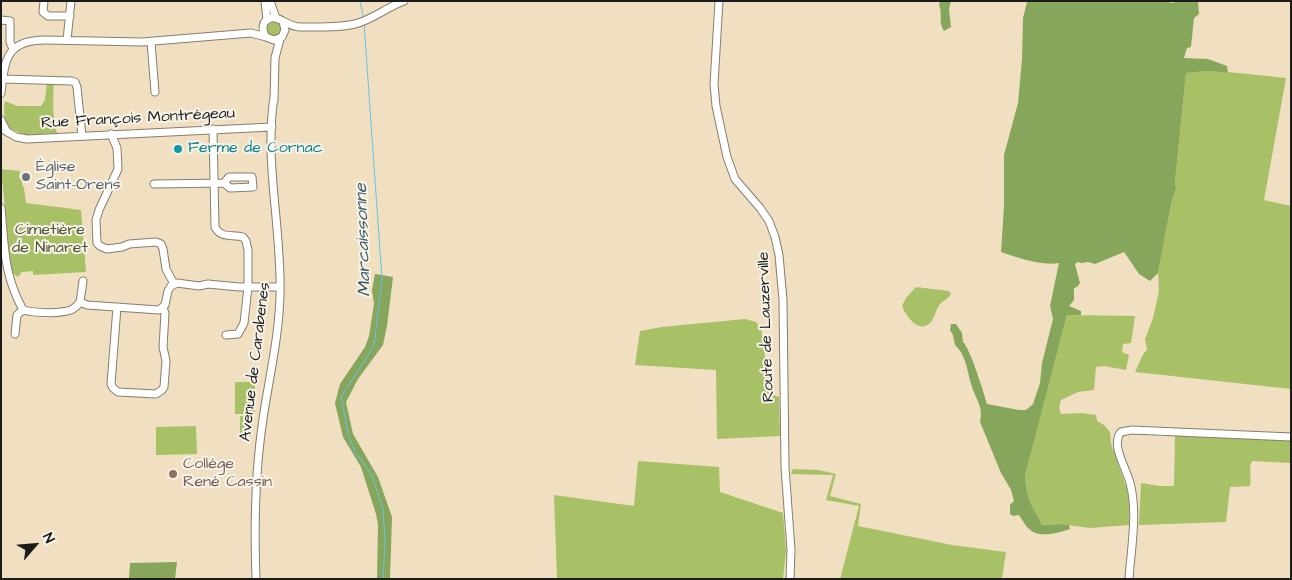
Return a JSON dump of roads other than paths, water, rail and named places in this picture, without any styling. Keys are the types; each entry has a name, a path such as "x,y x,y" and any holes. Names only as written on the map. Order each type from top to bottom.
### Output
{"street":[{"path":"44,1 43,12 48,16 70,16"},
{"path":"67,40 71,1"},
{"path":"265,1 265,22 262,29 267,38"},
{"path":"270,1 279,20 285,26 282,36"},
{"path":"251,33 265,22 279,20 296,27 358,23 404,1"},
{"name":"Route de Lauzerville","path":"719,1 714,84 727,157 732,173 740,186 765,215 775,237 779,255 782,280 785,467 791,550 790,579"},
{"path":"1,20 10,21 10,42 13,49"},
{"path":"1,93 6,63 13,49 29,41 151,42 251,33 274,40 296,27"},
{"name":"Avenue de Carabenes","path":"275,58 282,36"},
{"name":"Avenue de Carabenes","path":"267,38 273,47 275,58 274,160 272,178"},
{"path":"151,42 155,92"},
{"path":"3,79 75,82 82,136"},
{"name":"Avenue de Carabenes","path":"256,579 258,462 277,330 280,287 272,178 274,97"},
{"path":"1,120 4,130"},
{"name":"Rue François Montrégeau","path":"4,130 16,137 27,139 272,126"},
{"path":"213,129 216,230 224,236 240,236 246,241 248,250 248,287 243,328 238,334 226,336"},
{"path":"111,134 117,148 118,169 96,220 98,243 107,249 129,244 156,242 161,244 164,249 166,269 174,284"},
{"path":"154,184 224,183"},
{"path":"1,208 6,268 23,310"},
{"path":"23,310 35,312 70,310 80,302 83,281"},
{"path":"80,302 87,305 156,310 162,308 166,302 168,291 174,284 280,287"},
{"path":"117,307 112,388 118,392 156,394 164,386 166,361 164,347 165,313 162,308"},
{"path":"15,334 18,315 23,310"},
{"path":"1129,579 1133,501 1130,481 1118,448 1118,438 1121,432 1132,430 1291,437"}],"waterway":[{"name":"Marcaissonne","path":"360,1 364,19"},
{"name":"Marcaissonne","path":"364,23 382,279 374,346 341,397 349,437 356,454 371,473 383,509 385,543 383,579"}],"place":[{"name":"Ferme de Cornac","path":"178,149"},
{"name":"Église Saint-Orens","path":"26,177"},
{"name":"Collège René Cassin","path":"173,474"}],"park label":[{"name":"Cimetière de Ninaret","path":"50,240"}]}
